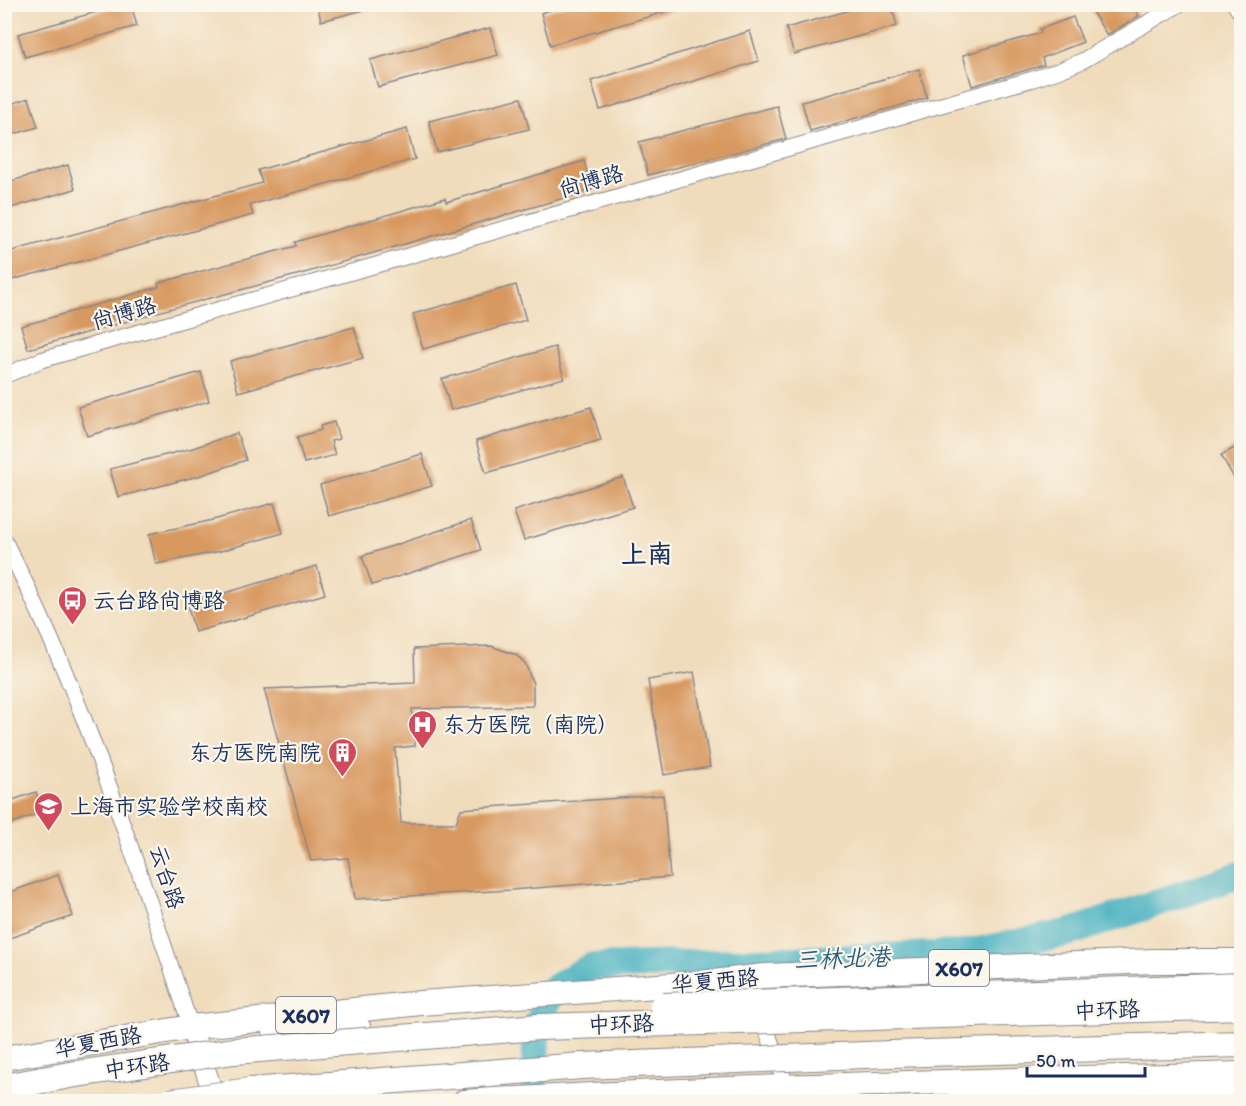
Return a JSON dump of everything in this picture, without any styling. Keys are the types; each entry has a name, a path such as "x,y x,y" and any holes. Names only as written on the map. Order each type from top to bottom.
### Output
{"highway":[{"path":"234,1051 396,1026 555,1011 772,1001 1242,986"},
{"name":"中环路","path":"4,1087 234,1051 539,1027 1242,1006"},
{"name":"中环路","path":"170,1101 250,1091 582,1066 1242,1044"},
{"path":"959,1101 1242,1094"}],"main road":[{"name":"华夏西路","path":"4,1058 191,1027 421,1003 713,982 764,976 1155,961 1242,961"},
{"name":"华夏西路","path":"191,1027 311,1032 561,1017 1242,999"},
{"path":"464,1101 601,1094 789,1094 1242,1074"}],"street":[{"name":"尚博路","path":"4,376 41,360 1042,77 1082,61 1180,4"},
{"name":"云台路","path":"4,540 50,634 87,726 125,828 216,1101"},
{"path":"761,1013 789,1094"}],"building":[{"path":"131,4 137,26 25,57 18,34"},
{"path":"317,4 367,4 368,9 321,21"},
{"path":"570,4 679,4 679,8 550,45 541,13"},
{"path":"872,4 891,4 897,26 794,54 786,28"},
{"path":"1101,4 1132,4 1139,16 1107,35 1091,10"},
{"path":"1073,17 1083,42 1042,58 1044,65 972,86 963,55 1041,33 1040,29"},
{"path":"490,28 498,55 378,87 370,60"},
{"path":"750,31 759,61 600,110 591,81"},
{"path":"919,69 927,98 810,131 802,102"},
{"path":"29,98 38,127 4,137 4,106"},
{"path":"521,98 529,129 437,152 429,121"},
{"path":"777,106 786,139 648,175 639,142"},
{"path":"407,129 415,159 250,205 253,215 4,282 4,253 262,183 258,170"},
{"path":"584,161 592,190 28,349 21,326 159,287 158,283 296,246 295,242 445,198 446,202"},
{"path":"68,165 75,189 4,210 4,183"},
{"path":"516,285 526,320 423,349 413,314"},
{"path":"354,327 363,358 238,392 230,361"},
{"path":"555,347 564,378 451,410 442,379"},
{"path":"201,372 209,401 87,436 78,407"},
{"path":"591,407 601,440 486,473 476,441"},
{"path":"334,422 339,439 331,441 335,455 304,463 297,437 321,430 320,426"},
{"path":"237,433 246,460 202,475 118,497 110,469 193,448"},
{"path":"1242,444 1242,492 1221,455"},
{"path":"422,454 432,486 329,516 320,485"},
{"path":"623,477 633,507 524,540 514,511"},
{"path":"274,503 283,533 221,551 156,564 149,534 213,520"},
{"path":"471,520 481,550 372,585 362,556"},
{"path":"317,566 325,594 195,632 187,604"},
{"name":"东方医院南院","path":"491,646 516,655 525,663 533,684 533,706 412,709 415,746 395,748 401,823 456,823 461,809 663,795 670,877 511,890 355,899 348,858 311,861 264,689 415,683 414,649"},
{"path":"694,672 710,767 664,775 648,680"},
{"path":"36,792 43,812 4,826 4,803"},
{"path":"58,875 73,916 4,940 4,894"}],"waterway":[{"name":"三林北港","path":"533,1102 537,1025 554,988 590,967 962,954 1071,932 1242,874"}],"place":[{"name":"云台路尚博路","path":"72,626"},
{"name":"东方医院（南院）","path":"422,750"},
{"name":"东方医院南院","path":"342,778"},
{"name":"上海市实验学校南校","path":"49,832"}],"district":[{"name":"上南","path":"647,554"}]}
